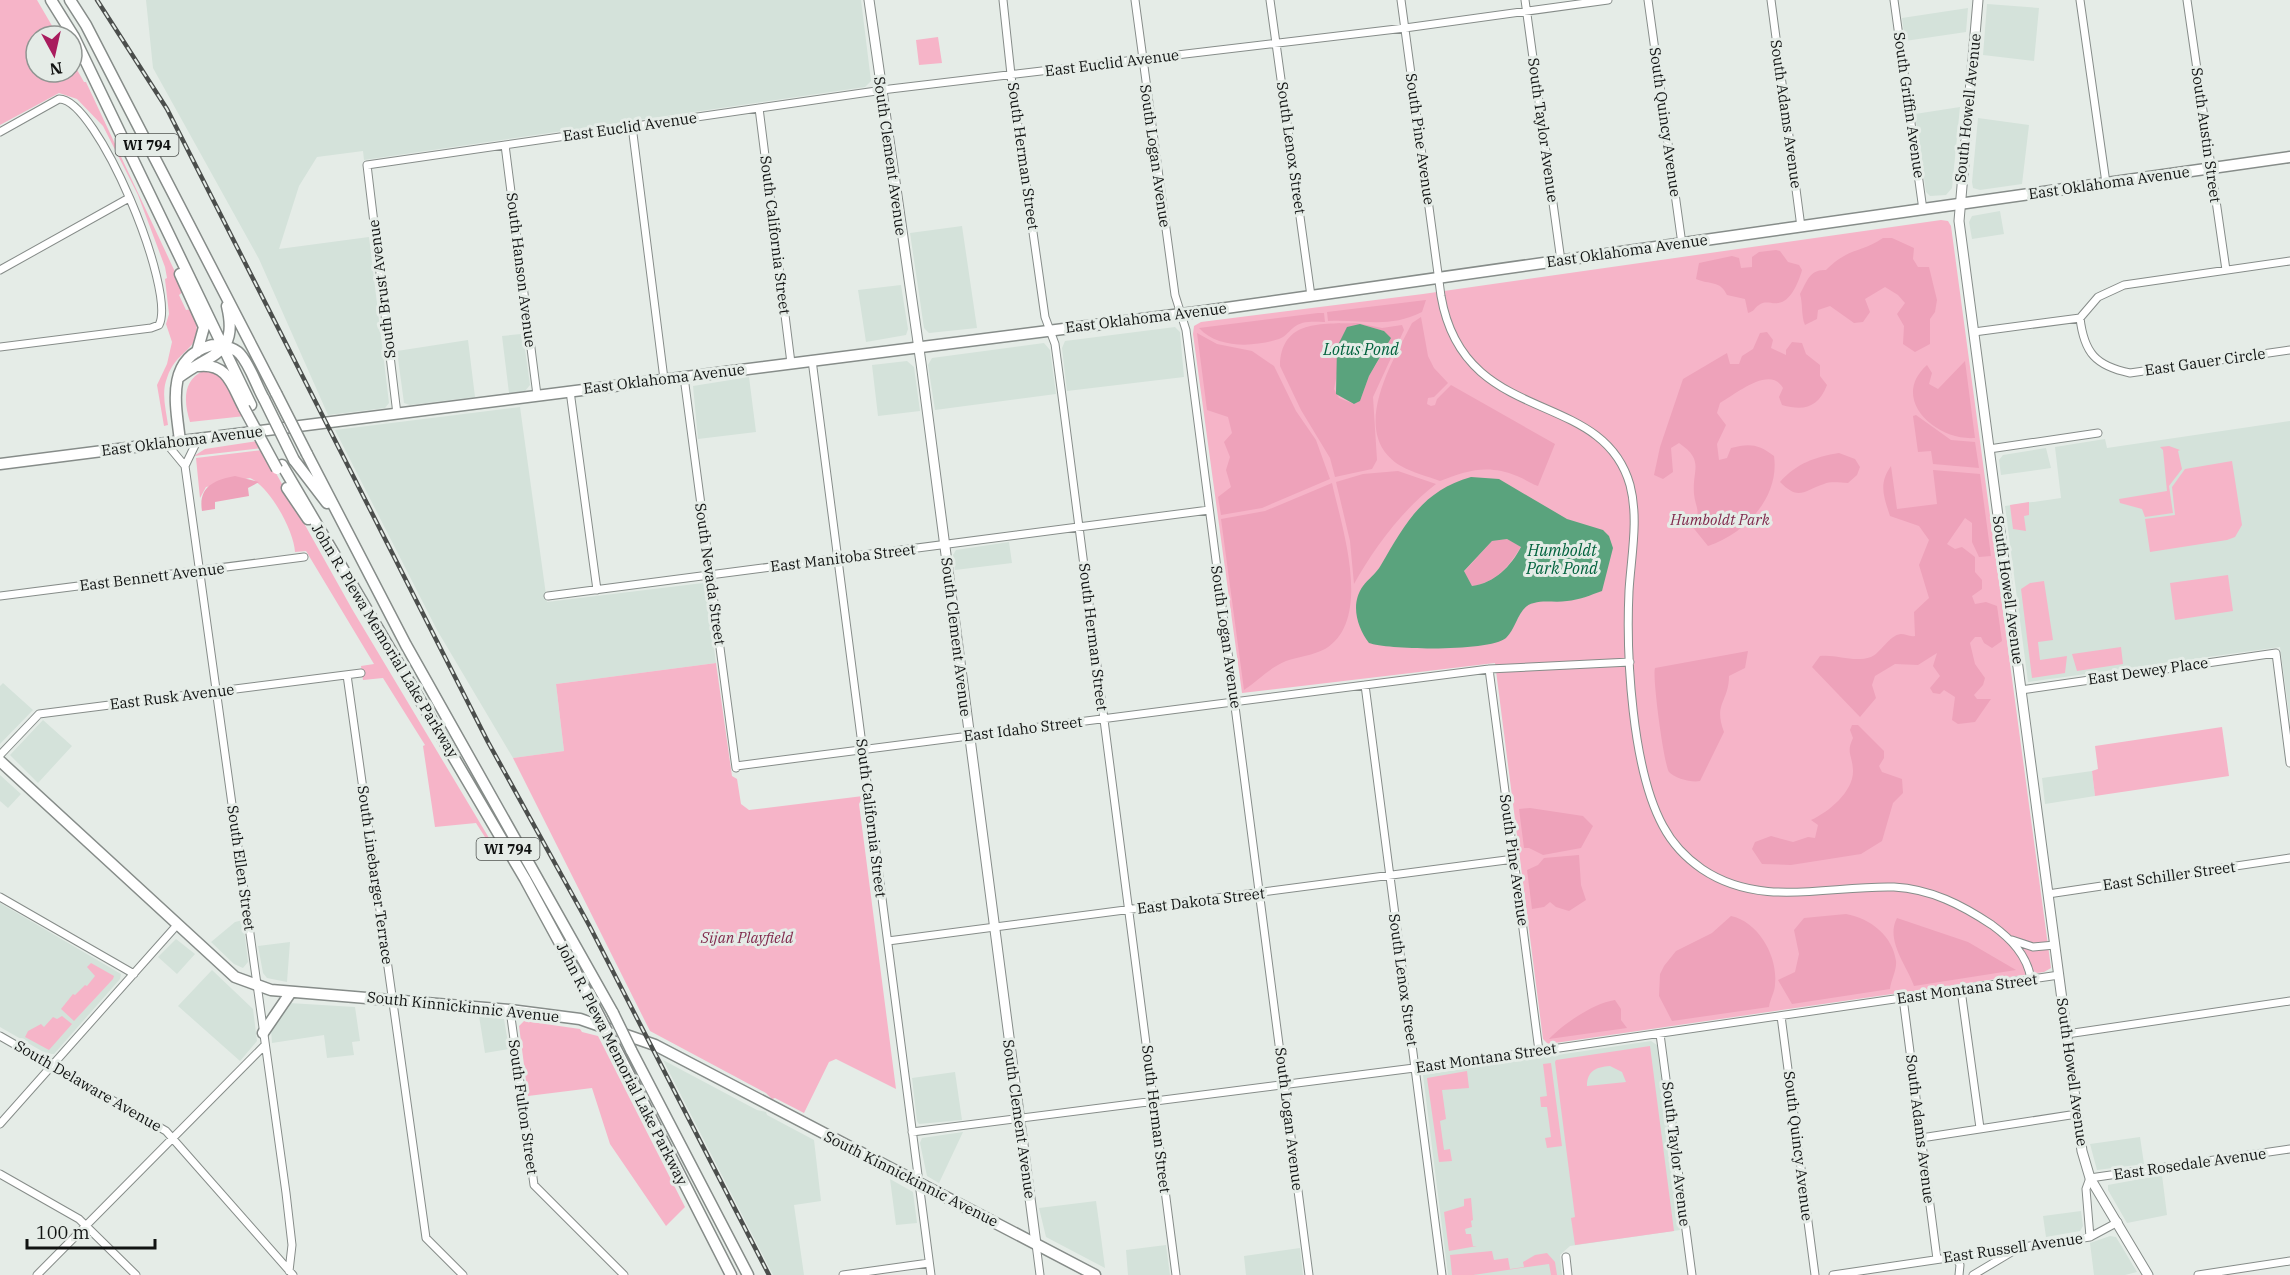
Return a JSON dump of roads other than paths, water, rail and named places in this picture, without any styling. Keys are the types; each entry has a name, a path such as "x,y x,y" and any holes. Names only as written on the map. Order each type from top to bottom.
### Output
{"main road":[{"name":"John R. Plewa Memorial Lake Parkway","path":"51,0 74,37 223,347 248,407 279,467 324,538 525,879 594,1006 731,1275"},
{"name":"John R. Plewa Memorial Lake Parkway","path":"70,0 86,25 405,645 613,1013 747,1275"},
{"name":"East Oklahoma Avenue","path":"0,464 1181,314 2290,157"},
{"path":"153,201 158,223 204,327 198,352"},
{"path":"178,378 192,367 216,354 229,340 232,326 223,292"},
{"path":"180,441 174,396 182,364 210,345 223,347 240,354 294,460 313,488 337,515"},
{"path":"192,367 212,365 221,369 248,407"},
{"name":"South Kinnickinnic Avenue","path":"0,761 235,977 258,987 291,992 393,999 580,1019 656,1045 1095,1275"},
{"path":"263,1033 291,992"}],"street":[{"name":"South Clement Avenue","path":"869,0 918,347 1040,1275"},
{"name":"South Herman Street","path":"1003,0 1011,75 1045,317 1055,347 1176,1275"},
{"name":"South Logan Avenue","path":"1135,0 1141,59 1175,295 1186,330 1310,1275"},
{"name":"South Lenox Street","path":"1270,0 1311,296"},
{"name":"South Pine Avenue","path":"1401,0 1438,278 1444,315 1452,337 1467,359 1484,377 1515,396 1590,430 1615,455 1626,474 1634,520 1629,594 1630,662 1643,764 1653,802 1670,838 1700,868 1736,887 1782,894 1866,887 1896,887 1924,892 1966,908 2010,939"},
{"name":"South Taylor Avenue","path":"1525,0 1561,261"},
{"name":"East Euclid Avenue","path":"367,165 880,90 1405,28 1608,0"},
{"name":"South Quincy Avenue","path":"1648,0 1682,244"},
{"name":"South Adams Avenue","path":"1771,0 1802,227"},
{"name":"South Griffin Avenue","path":"1894,0 1923,210"},
{"name":"South Howell Avenue","path":"1978,0 1959,205 2077,1114 2082,1151 2090,1178 2148,1275"},
{"path":"2080,0 2106,183"},
{"name":"South Austin Street","path":"2187,0 2226,270"},
{"path":"0,132 59,99 70,101 95,131 129,198 157,274 162,313 159,325 0,346"},
{"name":"South California Street","path":"759,108 791,363"},
{"path":"632,126 664,379"},
{"name":"South Hanson Avenue","path":"505,145 537,396"},
{"name":"South Brust Avenue","path":"367,165 398,414"},
{"path":"0,270 129,198"},
{"path":"1974,332 2080,318 2098,297 2124,285 2290,261"},
{"name":"East Gauer Circle","path":"2080,318 2082,334 2089,350 2099,362 2111,369 2130,373 2290,350"},
{"name":"South California Street","path":"812,360 931,1275"},
{"name":"South Nevada Street","path":"684,377 736,769"},
{"path":"570,391 597,590"},
{"path":"1989,449 2097,434"},
{"path":"166,443 185,466 198,439"},
{"name":"South Ellen Street","path":"185,466 292,1245 291,1273"},
{"name":"East Manitoba Street","path":"549,596 1209,510"},
{"name":"East Bennett Avenue","path":"0,596 304,557"},
{"name":"East Dewey Place","path":"2021,690 2276,653 2290,763"},
{"name":"East Idaho Street","path":"736,769 863,750 1489,669 1630,662"},
{"name":"South Pine Avenue","path":"1489,669 1539,1051"},
{"name":"East Rusk Avenue","path":"0,755 39,714 361,673"},
{"name":"South Linebarger Terrace","path":"347,675 426,1238 462,1275"},
{"name":"South Lenox Street","path":"1365,685 1442,1275"},
{"name":"East Schiller Street","path":"2048,894 2290,858"},
{"name":"East Dakota Street","path":"888,941 1514,859"},
{"path":"0,897 134,974"},
{"path":"0,1124 177,925"},
{"path":"2010,939 2033,947 2055,945"},
{"path":"2010,939 2025,958 2031,979"},
{"name":"East Montana Street","path":"912,1132 1539,1051 2059,975"},
{"path":"1961,990 1980,1128"},
{"name":"South Adams Avenue","path":"1903,998 1937,1259"},
{"path":"2067,1034 2290,1001"},
{"name":"South Fulton Street","path":"510,1010 534,1185 620,1274"},
{"name":"South Quincy Avenue","path":"1781,1016 1815,1275"},
{"name":"South Taylor Avenue","path":"1660,1034 1692,1275"},
{"name":"South Delaware Avenue","path":"0,1036 166,1131 291,1273"},
{"path":"37,1275 265,1045"},
{"path":"1921,1138 2077,1114"},
{"name":"East Rosedale Avenue","path":"2090,1178 2290,1149"},
{"path":"0,1174 86,1226 136,1275"},
{"name":"South Howell Avenue","path":"2090,1178 2086,1189 2090,1237"},
{"name":"East Russell Avenue","path":"1833,1275 2090,1237 2118,1222"},
{"path":"1973,1275 2017,1248"},
{"path":"1566,1257 1568,1275"},
{"path":"1956,1257 1960,1264 1959,1275"},
{"path":"2198,1275 2290,1261"},
{"path":"843,1275 929,1263"}],"water":[{"name":"Lotus Pond","path":"1360,324 1384,331 1391,338 1369,376 1360,401 1354,404 1336,394 1337,347 1347,327"},
{"name":"Humboldt Park Pond","path":"1471,477 1499,479 1567,519 1603,530 1609,536 1613,548 1602,591 1571,600 1529,605 1524,608 1510,634 1496,643 1461,648 1417,648 1369,643 1358,623 1356,608 1359,593 1379,568 1398,536 1417,511 1427,500 1454,483","holes":["1507,539 1521,547 1512,561 1495,577 1472,586 1464,571 1492,541"]}],"railway":[{"path":"97,0 167,109 488,742 589,925 769,1275"}],"park label":[{"name":"Humboldt Park","path":"1720,520"},
{"name":"Sijan Playfield","path":"747,938"}]}
